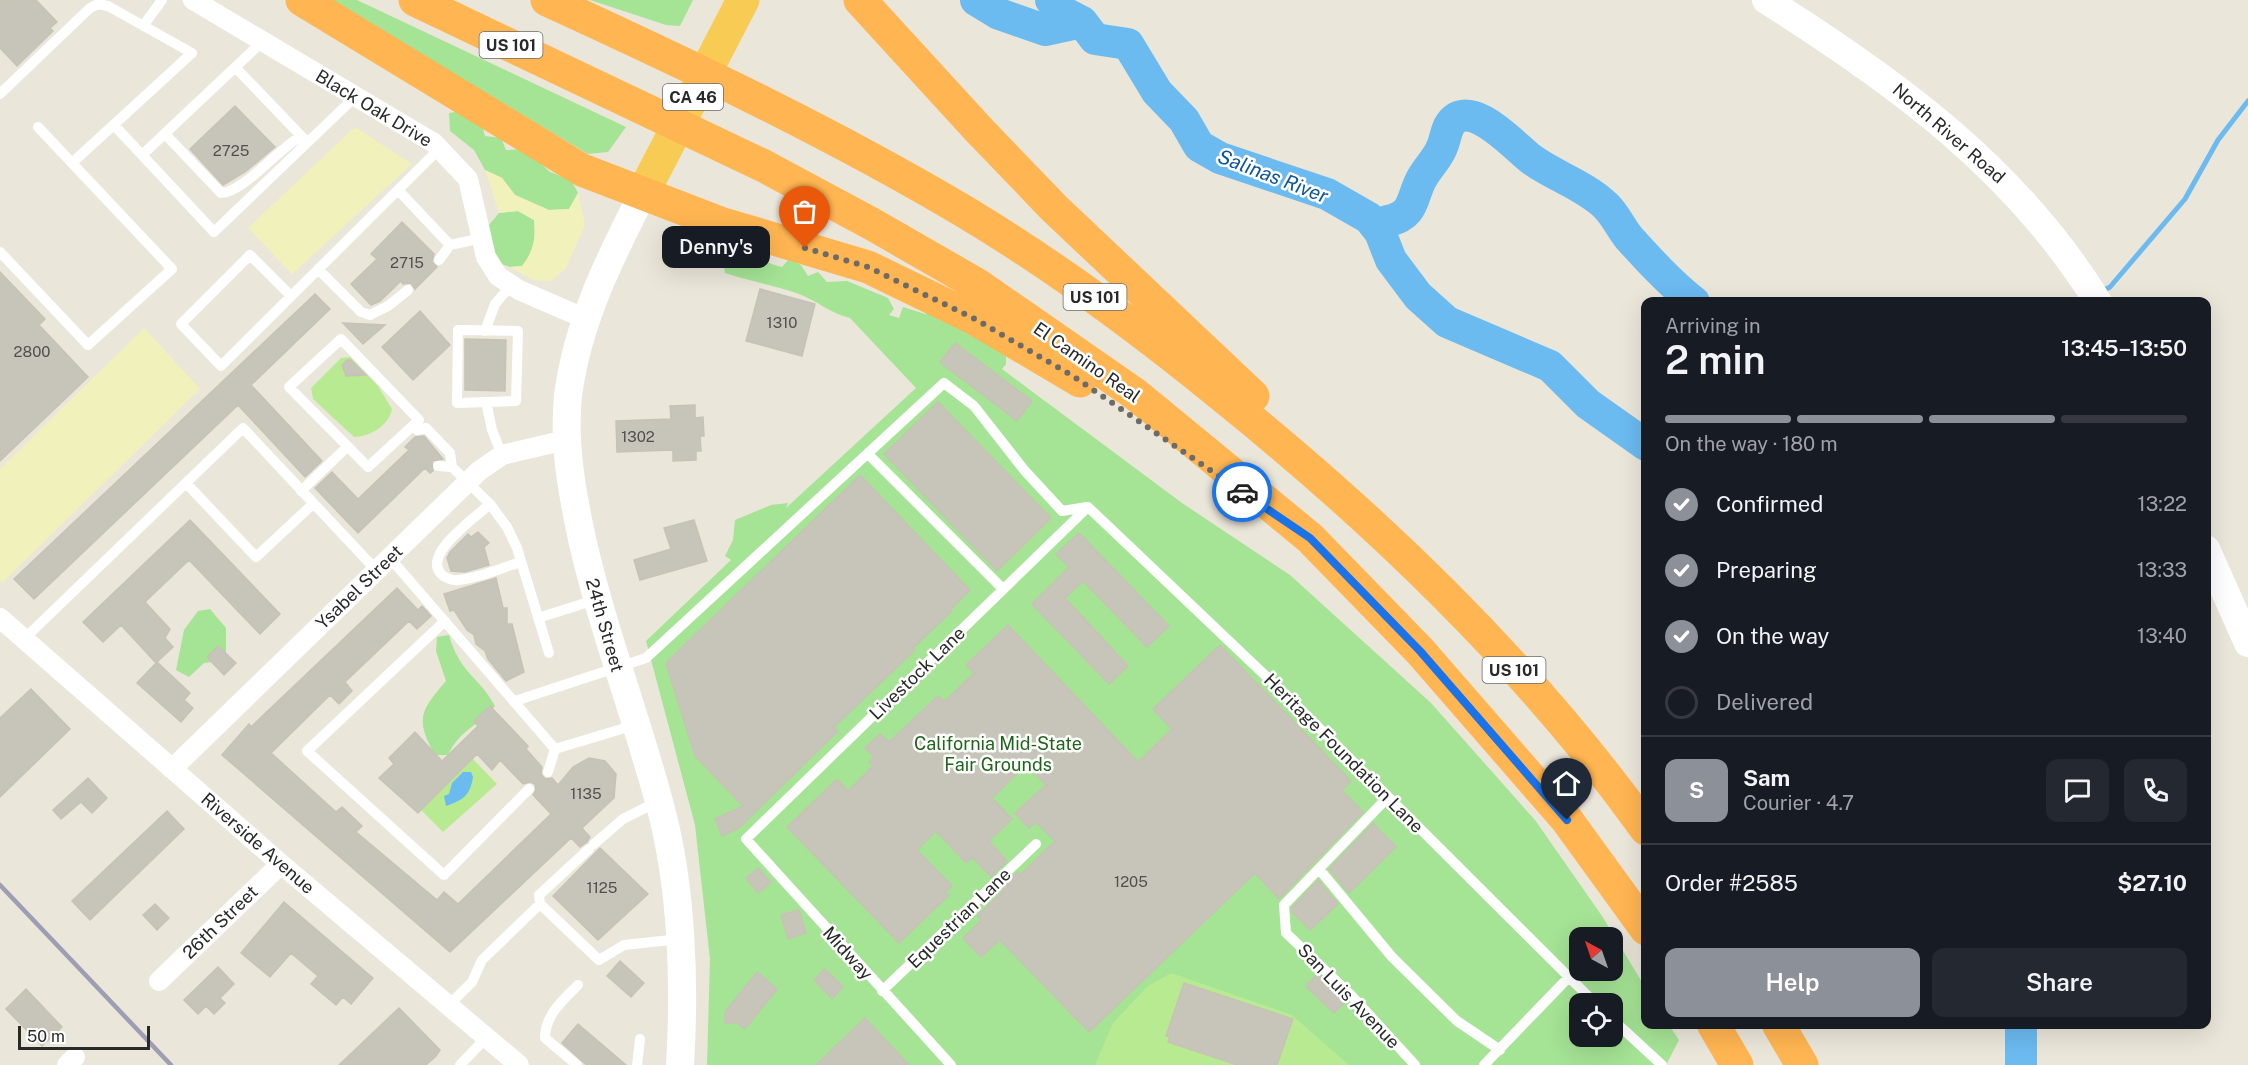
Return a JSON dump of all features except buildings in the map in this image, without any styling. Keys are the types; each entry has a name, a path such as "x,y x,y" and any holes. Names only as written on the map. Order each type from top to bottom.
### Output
{"highway":[{"path":"302,0 582,170 720,223 868,267 975,319 1073,376 1310,538"},
{"name":"El Camino Real","path":"415,0 764,166 872,224 978,285 1135,394 1310,538 1420,651 1567,820 1641,922"},
{"name":"US 101","path":"547,0 789,114 966,212 1070,279 1169,352 1305,462 1371,522 1478,630 1548,707 1641,824"},
{"name":"CA 46","path":"643,193 743,0"},
{"path":"860,0 1054,208 1138,285 1277,419 1371,522"},
{"path":"1716,1029 1737,1065"},
{"path":"1781,1029 1802,1065"}],"main road":[{"name":"North River Road","path":"1766,0 1907,95 1963,141 2015,191 2071,258 2095,297"},
{"name":"24th Street","path":"643,193 606,265 586,319 568,396 566,441 576,510 596,599 659,801 669,846 680,939 680,1065"},
{"path":"2211,560 2248,643"}],"street":[{"name":"Black Oak Drive","path":"193,0 412,128 440,148 468,179 486,257 498,276 511,285 586,319"},
{"name":"Ysabel Street","path":"172,769 467,483 502,455 566,441"},
{"name":"Riverside Avenue","path":"0,618 281,864 519,1065"},
{"name":"26th Street","path":"159,981 281,864"}],"lane":[{"path":"143,26 162,0"},
{"path":"0,94 94,2 108,6 192,53 72,163"},
{"path":"142,155 263,41"},
{"path":"235,67 304,139"},
{"path":"114,125 214,232 304,139 356,96"},
{"path":"0,252 88,345 172,269 38,127"},
{"path":"165,134 221,193 241,187 273,155 304,139"},
{"path":"291,296 250,255 181,324 221,366 440,148"},
{"path":"398,190 450,245"},
{"path":"439,260 450,245 482,238"},
{"path":"318,269 361,312 370,315 388,306 408,290"},
{"path":"483,333 495,304 511,285"},
{"path":"458,330 483,333 518,331 516,401 482,398 457,403 458,330"},
{"path":"415,432 419,420 341,339 289,387 368,468 415,432 426,428 450,453 452,467 490,504 507,527 521,562 549,652"},
{"path":"515,701 646,658 944,383 974,406 1025,471 1062,511 1088,507"},
{"path":"482,398 502,455"},
{"path":"24,639 243,428 313,504 445,621 555,749"},
{"path":"301,491 347,447"},
{"path":"868,454 1003,589"},
{"path":"438,466 452,467"},
{"path":"186,483 256,558 313,504"},
{"path":"490,504 440,550 436,564 438,570 442,576 457,581 521,562"},
{"name":"Livestock Lane","path":"746,839 1088,507"},
{"name":"Heritage Foundation Lane","path":"1088,507 1289,698 1569,978"},
{"path":"538,618 596,599"},
{"path":"445,621 307,751 444,875 529,789"},
{"path":"555,749 635,725"},
{"path":"548,772 555,749"},
{"name":"San Luis Avenue","path":"1388,797 1284,905 1286,933 1350,994 1415,1065"},
{"path":"659,801 623,819 591,846 539,895 540,904 599,960 624,945 680,939"},
{"name":"Midway","path":"746,839 951,1065"},
{"name":"Equestrian Lane","path":"882,991 1036,844"},
{"path":"1319,869 1392,957 1457,1021 1500,1050"},
{"path":"449,1005 472,982 482,960 540,904"},
{"path":"1484,1065 1569,978"},
{"name":"Heritage Foundation Lane","path":"1572,981 1585,993"},
{"path":"577,1065 545,1038 545,1026 559,1004 578,985"},
{"path":"1623,1029 1662,1065"},
{"path":"460,1065 487,1037"},
{"path":"637,1065 640,1039"}],"green space":[{"path":"319,0 357,0 626,127 608,152 588,154 392,37"},
{"path":"590,0 693,0 680,26 666,25"},
{"path":"462,111 481,122 485,136 501,138 506,150 525,149 550,172 571,180 578,193 569,209 549,210 515,195 502,178 485,170 474,150 450,131 449,113"},
{"path":"518,211 534,220 535,233 532,250 522,266 510,267 496,262 491,252 489,225 499,213"},
{"name":"California Mid-State Fair Grounds","path":"746,254 782,267 789,259 801,265 808,276 818,272 827,282 847,281 888,298 894,309 889,315 899,318 903,307 925,314 936,311 1006,353 1006,364 1002,369 1182,503 1290,575 1431,703 1535,820 1609,927 1569,927 1569,981 1623,981 1623,951 1641,980 1641,1029 1672,1029 1679,1040 1666,1065 707,1065 710,959 695,825 646,641 731,560 725,556 733,540 735,520 771,505 788,503 786,508 916,388 850,318 781,288 725,273 722,259"},
{"path":"350,357 378,386 392,409 387,421 378,429 366,435 354,437 313,399 311,388 341,358"},
{"path":"210,609 226,628 226,661 204,663 189,677 176,670 184,630 198,611"},
{"path":"449,635 453,648 464,667 483,688 495,706 458,739 448,755 435,755 425,732 423,716 430,700 446,681 436,651 437,637"},
{"path":"472,758 497,784 443,832 421,810"},
{"path":"1171,973 1292,1015 1349,1065 1095,1065 1113,1023 1148,986"}],"sand":[{"path":"355,127 412,164 292,274 248,228"},
{"path":"485,170 502,178 515,195 549,210 569,209 578,193 585,225 566,268 551,281 533,280 510,267 522,266 532,250 535,233 534,220 518,211 499,213"},
{"path":"144,328 200,389 2,583 0,581 0,469"}],"water":[{"path":"463,772 471,772 473,777 468,793 457,802 446,806 444,796 449,794 452,783"}],"waterway":[{"name":"Salinas River","path":"976,0 999,14 1045,30 1082,22 1095,39 1128,44 1157,92 1184,120 1199,146 1220,158 1327,194 1369,218 1380,232 1391,260 1418,296 1447,322 1550,366 1588,404 1641,441"},
{"path":"1051,0 1063,12 1082,22"},
{"path":"2102,291 2110,287 2185,199 2218,140 2248,101"},
{"name":"Salinas River","path":"1380,232 1388,221 1408,210 1422,178 1440,151 1449,126 1457,117 1468,116 1492,126 1531,159 1597,198 1615,216 1629,238 1644,255 1688,297"},
{"name":"Salinas River","path":"2021,1029 2021,1065"}],"railway":[{"path":"0,885 171,1065"}],"way so far":[{"path":"805,248 868,267 975,319 1073,376 1242,492"}],"place":[{"name":"Denny's","path":"805,248"}],"route":[{"path":"1242,492 1310,538 1420,651 1567,820"}]}
